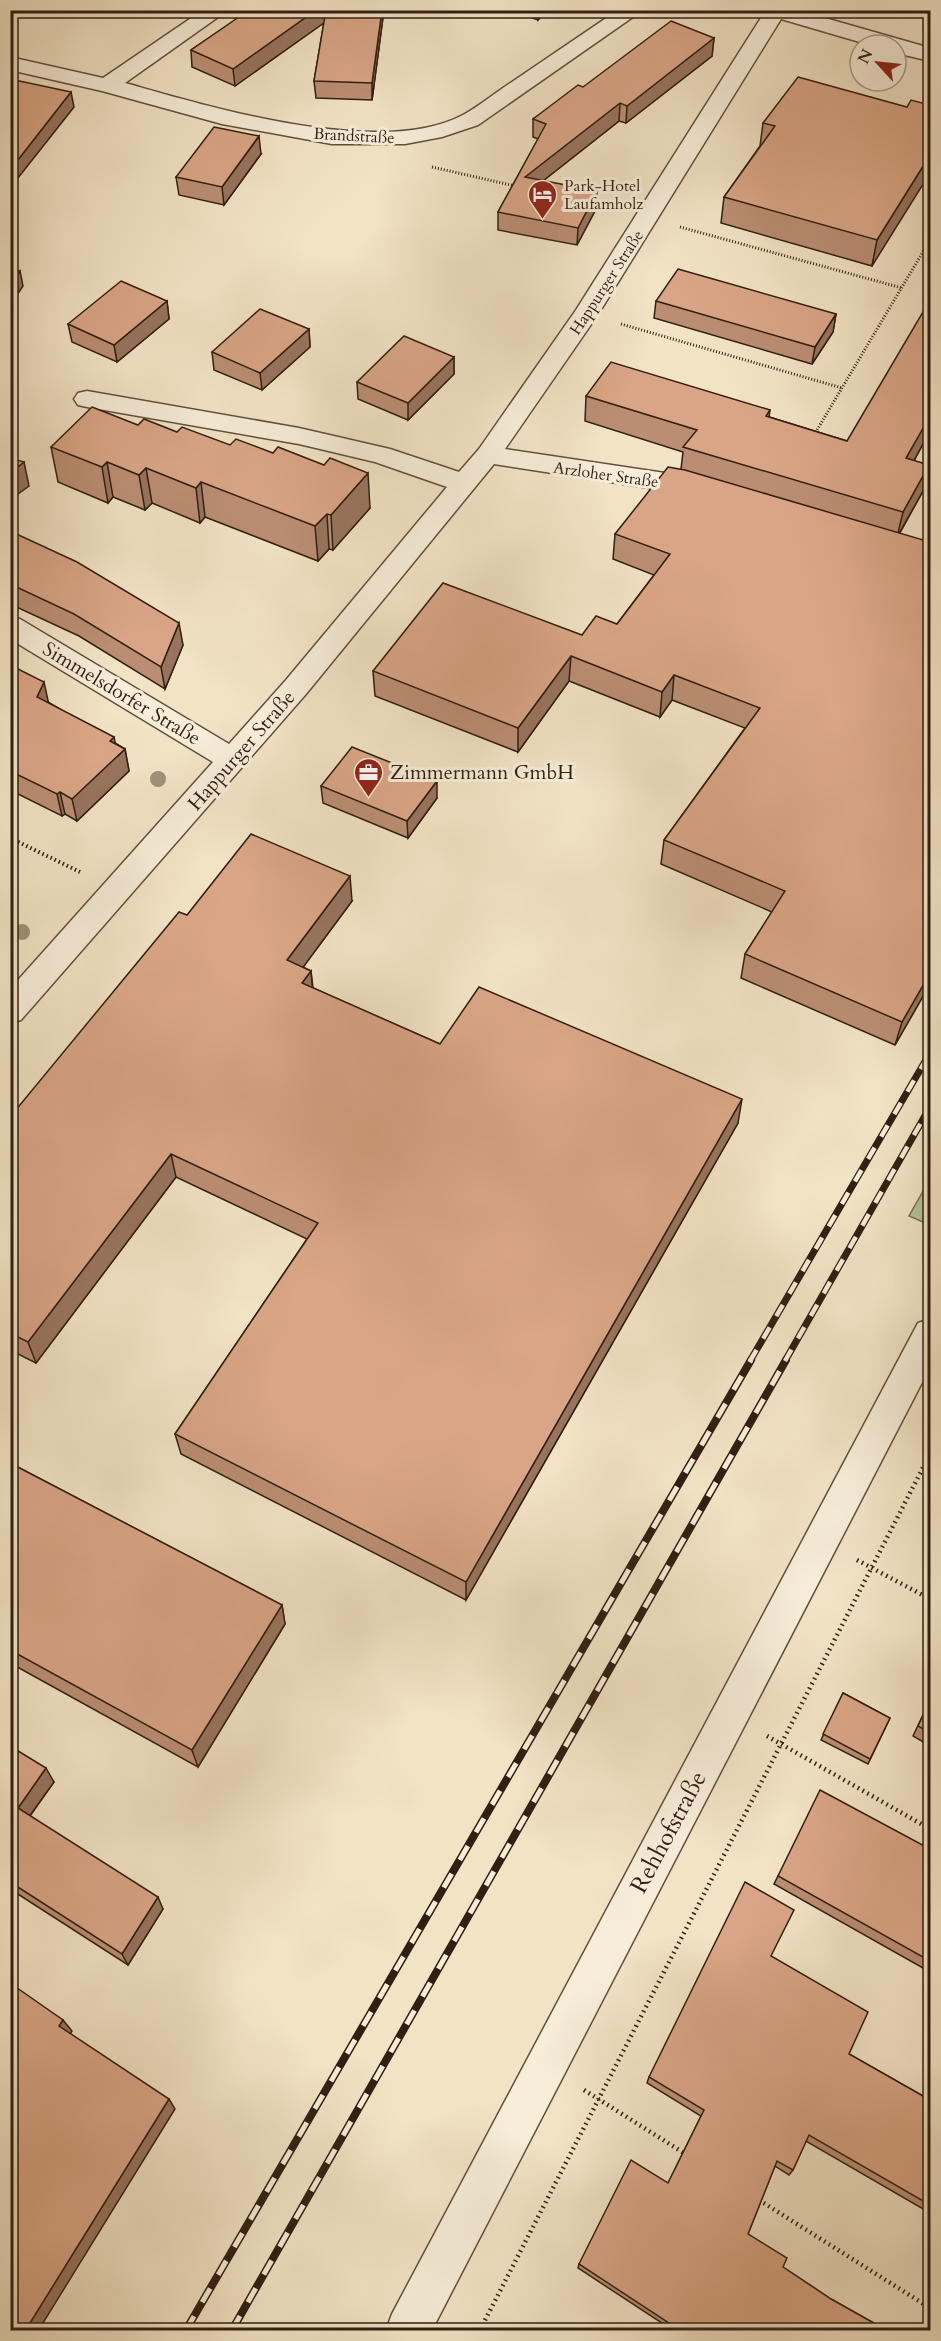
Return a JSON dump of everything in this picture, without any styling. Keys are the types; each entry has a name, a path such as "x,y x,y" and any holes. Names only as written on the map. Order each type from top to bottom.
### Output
{"street":[{"path":"107,85 218,10"},
{"name":"Brandstraße","path":"10,63 107,85 222,117 332,137 405,137 434,132 470,120 633,10"},
{"path":"773,11 852,33"},
{"name":"Happurger Straße","path":"10,1011 296,687 488,455 587,314 773,11"},
{"path":"908,49 930,55"},
{"path":"87,399 298,436 381,455 464,483"},
{"name":"Arzloher Straße","path":"488,455 685,485 727,498"},
{"name":"Simmelsdorfer Straße","path":"10,626 232,759"},
{"name":"Rehhofstraße","path":"408,2331 930,1334"}],"path":[{"path":"405,137 419,160 438,170 517,186"},
{"path":"584,199 649,215 902,288"},
{"path":"812,439 930,240"},
{"path":"587,314 842,388"},
{"path":"10,838 117,891"},
{"path":"480,2331 930,1454"},
{"path":"822,1542 930,1599"},
{"path":"730,1715 930,1829"},
{"path":"545,2066 689,2156"},
{"path":"750,2194 930,2308"}],"green space":[{"path":"930,1179 930,1225 909,1216"}],"building":[{"path":"249,10 316,10 233,69 191,50"},
{"path":"326,10 382,10 372,83 314,81"},
{"path":"671,21 714,38 627,106 620,103 525,177 597,191 578,228 498,212 546,124 533,119 578,85 583,87"},
{"path":"798,77 848,91 848,93 856,93 907,107 911,100 930,105 930,155 877,240 724,197 775,126 763,123"},
{"path":"10,79 71,92 10,170"},
{"path":"214,127 259,136 222,187 176,177"},
{"path":"678,269 836,314 815,347 656,301"},
{"path":"10,270 20,271 10,286"},
{"path":"121,281 167,301 114,345 68,324"},
{"path":"930,300 930,416 906,458 929,465 903,512 683,447 697,430 586,396 611,362 770,410 766,416 847,441"},
{"path":"260,309 309,329 260,373 212,352"},
{"path":"404,336 454,357 408,403 357,382"},
{"path":"92,407 138,425 144,419 177,432 182,427 230,445 236,439 273,453 278,447 324,465 330,458 368,473 331,515 327,514 315,526 201,482 196,488 146,468 139,475 107,462 102,467 51,447"},
{"path":"10,458 24,462 10,473"},
{"path":"668,467 930,542 930,973 902,1022 745,954 785,891 664,840 760,708 674,675 662,692 571,656 518,728 373,671 443,583 582,635 596,616 617,624 670,554 615,534"},
{"path":"10,531 77,562 179,623 161,667 74,614 10,584"},
{"path":"10,665 44,682 37,697 114,737 110,741 125,749 72,799 10,771"},
{"path":"352,747 437,781 407,821 321,786"},
{"path":"251,834 350,876 287,960 311,971 302,983 440,1044 479,987 742,1099 466,1582 175,1434 318,1223 171,1154 28,1342 10,1333 10,1117 179,912 187,915"},
{"path":"10,1463 282,1605 192,1750 10,1650"},
{"path":"843,1693 890,1718 870,1759 823,1734"},
{"path":"930,1701 930,1733 918,1726"},
{"path":"10,1746 46,1768 18,1808 158,1897 122,1954 10,1882"},
{"path":"820,1790 930,1849 930,1961 778,1876"},
{"path":"745,1882 794,1910 771,1956 868,2012 849,2054 930,2100 930,2205 809,2135 793,2170 777,2161 748,2234 787,2258 783,2267 831,2299 888,2331 681,2331 579,2264 631,2160 668,2183 704,2110 649,2077"},
{"path":"10,1983 63,2020 59,2026 169,2099 25,2331 10,2331"}],"railway":[{"path":"750,1361 930,1053"},
{"path":"785,1361 930,1107"},
{"path":"186,2330 751,1360"},
{"path":"232,2330 786,1360"}],"place":[{"name":"Park-Hotel Laufamholz","path":"543,220"},
{"name":"Zimmermann GmbH","path":"369,798"}]}
